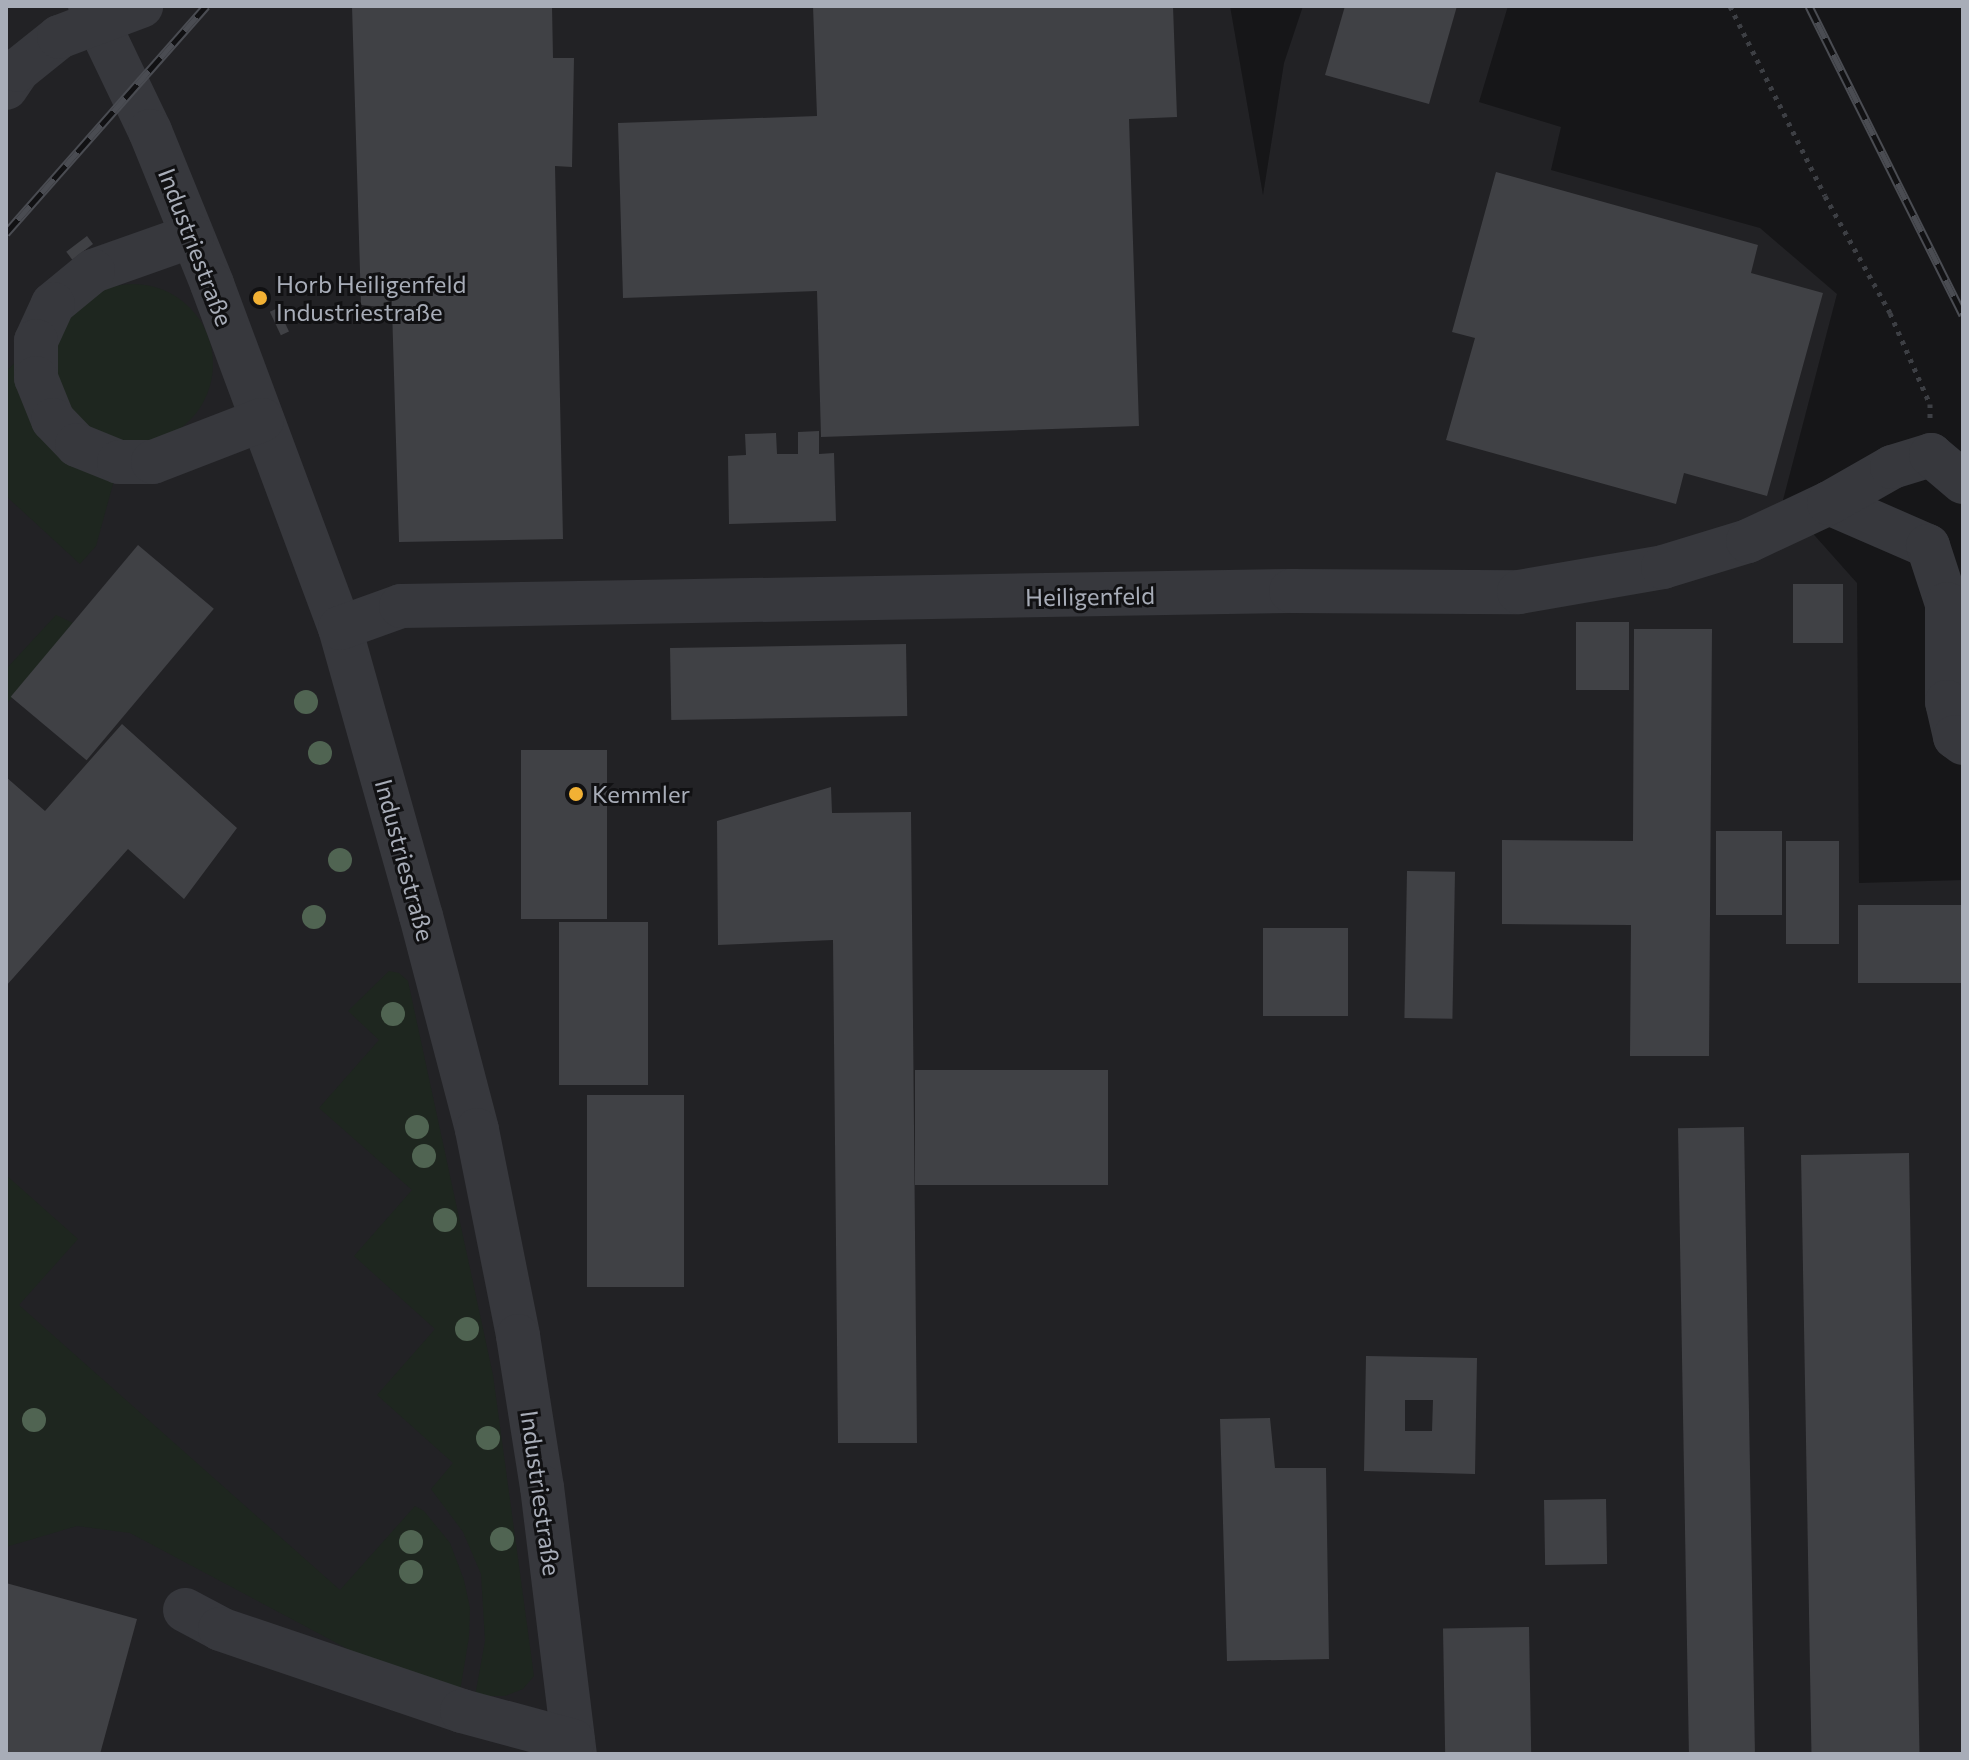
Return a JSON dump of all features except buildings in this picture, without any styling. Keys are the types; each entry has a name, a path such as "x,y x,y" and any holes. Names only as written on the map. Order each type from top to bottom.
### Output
{"street":[{"path":"6,88 18,70 59,37 94,15 141,6"},
{"name":"Industriestraße","path":"94,15 133,90 192,236 340,628 477,1130 521,1351 574,1748"},
{"path":"192,236 93,271 53,304 24,335 36,341 36,378 53,420 77,445 119,462 153,462 262,420"},
{"name":"Heiligenfeld","path":"340,628 401,606 1291,591 1519,592 1663,567 1748,541 1829,503 1892,467 1947,468"},
{"path":"1829,503 1928,546 1947,604 1947,702 1955,737 1963,743"},
{"path":"185,1610 235,1634 574,1748"}],"path":[{"path":"1730,6 1825,196 1890,313 1930,404 1947,468"}],"shaded area":[{"path":"6,6 1230,6 1263,195 1284,63 1303,6 1508,6 1479,102 1561,127 1551,170 1760,228 1837,294 1783,500 1857,583 1859,883 1963,880 1963,1754 6,1754"},
{"path":"133,284 164,290 190,307 207,333 213,364 207,395 190,421 164,438 133,444 102,438 76,421 59,395 53,364 59,333 76,307 102,290"},
{"path":"16,362 119,462 96,546 80,564 6,496 6,371"},
{"path":"56,615 73,623 6,705 6,669"},
{"path":"389,971 399,973 408,981 493,1375 534,1676 523,1689 505,1696 475,1696 485,1641 481,1574 463,1532 431,1489 453,1463 377,1395 435,1329 354,1256 412,1190 319,1108 379,1040 348,1011"},
{"path":"6,1175 78,1239 19,1305 340,1590 415,1506 424,1511 450,1543 464,1580 470,1608 469,1637 460,1691 391,1672 130,1533 77,1526 6,1547"}],"railway":[{"path":"6,233 206,6"},
{"path":"1809,6 1963,315"}],"place":[{"name":"Horb Heiligenfeld Industriestraße","path":"260,298"},
{"name":"Kemmler","path":"576,794"}]}
